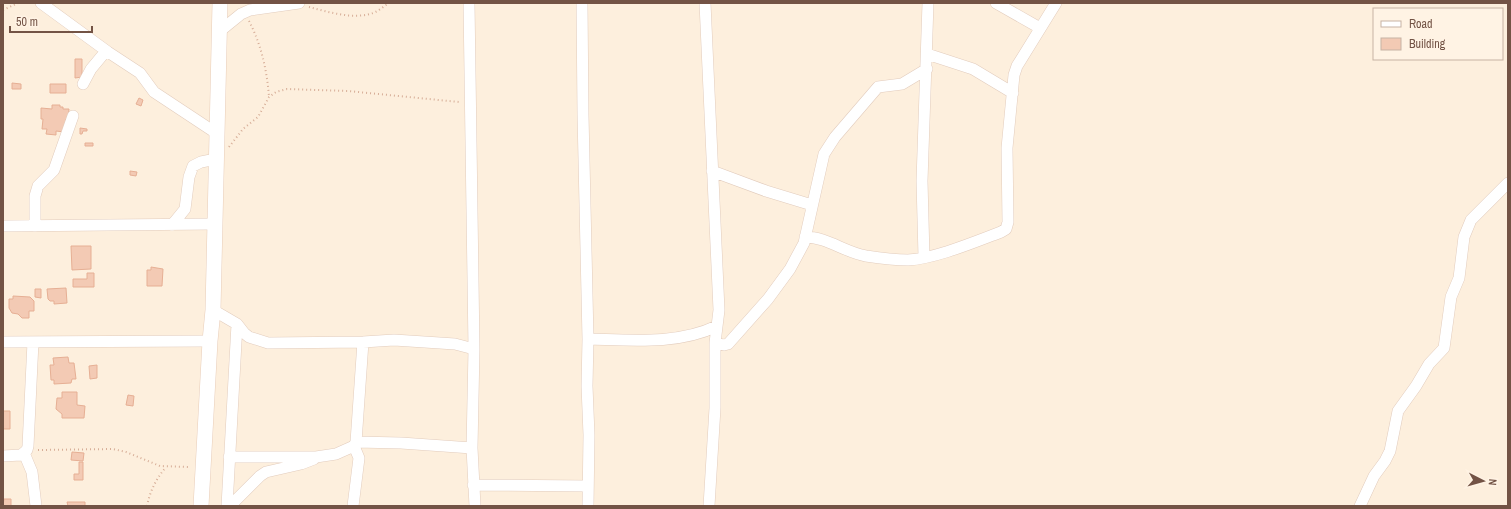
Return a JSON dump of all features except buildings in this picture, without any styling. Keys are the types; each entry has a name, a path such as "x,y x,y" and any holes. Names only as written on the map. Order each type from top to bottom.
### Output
{"main road":[{"path":"201,506 213,310 220,3"}],"street":[{"path":"41,3 106,51 140,73 154,92 216,133"},
{"path":"220,31 245,12 297,3"},
{"path":"469,3 474,349 472,448 475,506"},
{"path":"582,3 588,339 588,506"},
{"path":"705,3 719,310 715,343 714,408 709,506"},
{"path":"924,256 922,181 927,69 928,3"},
{"path":"996,3 1040,28"},
{"path":"805,237 821,239 865,256 908,260 949,251 1001,232 1007,226 1007,148 1014,76 1017,66 1056,3"},
{"path":"83,84 91,69 106,51"},
{"path":"927,54 973,69 1013,93"},
{"path":"715,343 728,344 768,299 790,269 804,243 824,154 835,137 878,87 902,84 927,69"},
{"path":"35,226 35,196 38,186 54,170 74,116"},
{"path":"172,225 185,209 189,177 193,166 201,162 216,161"},
{"path":"712,171 766,191 812,205"},
{"path":"1360,506 1374,476 1390,451 1398,411 1416,386 1429,364 1444,348 1451,297 1459,278 1464,237 1471,220 1508,182"},
{"path":"3,226 214,224"},
{"path":"213,310 236,324 249,337 268,343 363,342 394,340 455,344 474,349"},
{"path":"227,506 236,324"},
{"path":"588,339 635,340 670,338 701,333 717,326"},
{"path":"3,342 210,341"},
{"path":"33,342 25,452 32,472 36,506"},
{"path":"353,506 359,458 355,444 363,342"},
{"path":"229,457 322,456 336,454 355,444 401,443 472,448"},
{"path":"3,456 21,455 25,452"},
{"path":"230,506 260,476 266,472 301,464 322,456"},
{"path":"473,486 588,486"}],"path":[{"path":"3,10 18,3"},
{"path":"297,3 342,15 364,15 375,13 389,3"},
{"path":"216,161 243,129 258,117 269,96 268,78 264,62 245,12"},
{"path":"269,96 287,89 341,91 470,103"},
{"path":"25,452 113,449 126,452 160,466 203,468"},
{"path":"147,506 149,495 153,486 166,467"}]}
